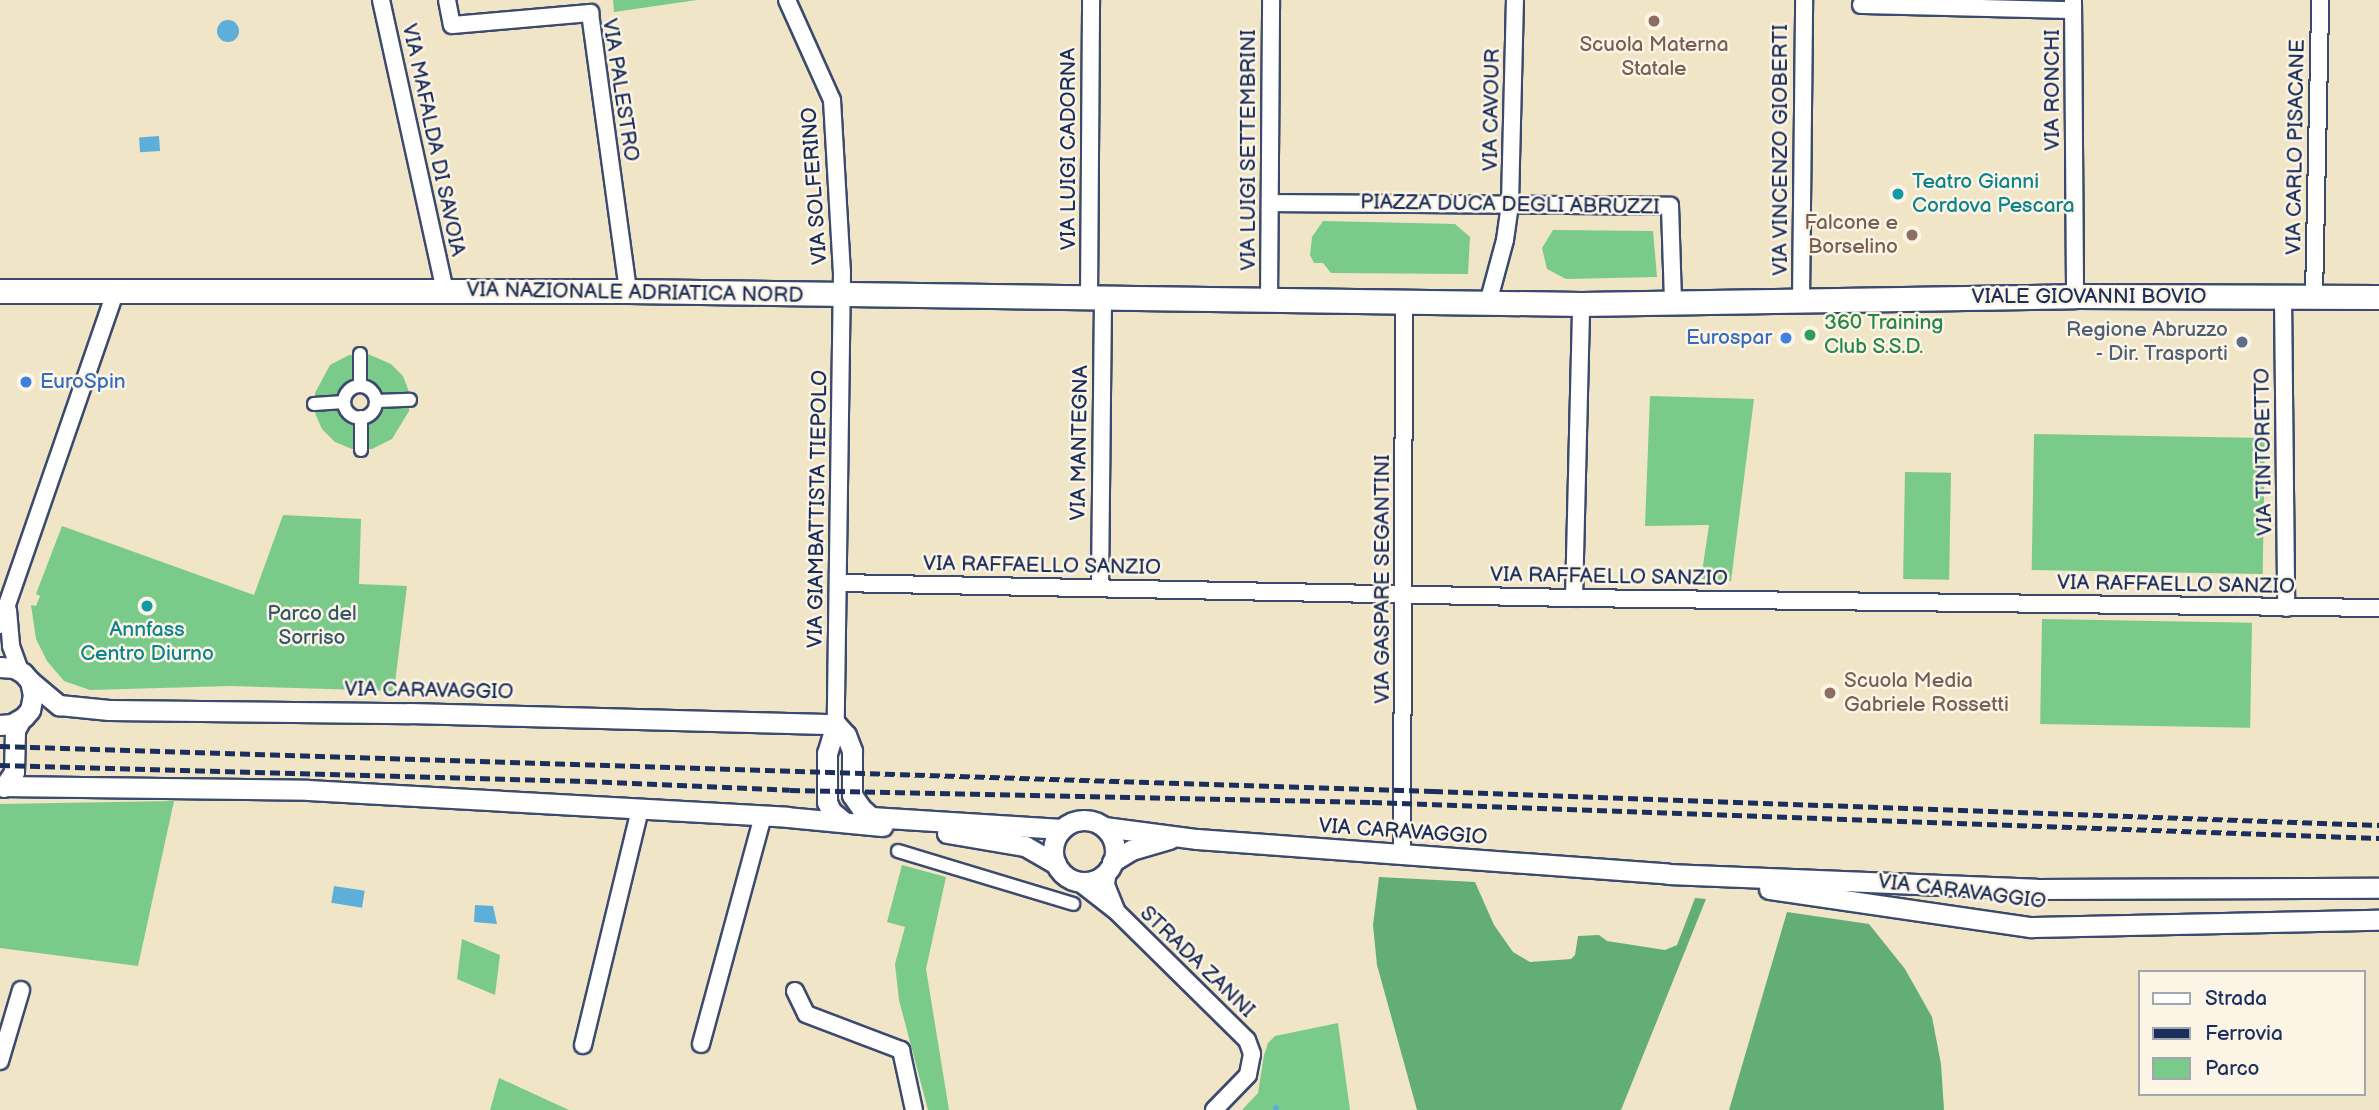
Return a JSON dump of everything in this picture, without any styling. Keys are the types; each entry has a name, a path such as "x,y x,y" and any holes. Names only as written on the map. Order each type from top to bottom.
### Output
{"main road":[{"name":"VIA NAZIONALE ADRIATICA NORD","path":"0,291 628,291 1269,300"},
{"name":"VIALE GIOVANNI BOVIO","path":"1673,303 2075,296 2379,297"},
{"path":"1269,300 1673,303"}],"street":[{"name":"VIA MAFALDA DI SAVOIA","path":"381,0 445,290"},
{"name":"VIA PALESTRO","path":"447,0 452,25 590,13 628,291"},
{"name":"VIA SOLFERINO","path":"787,0 832,100 842,295"},
{"name":"VIA LUIGI CADORNA","path":"1091,0 1096,298"},
{"name":"VIA LUIGI SETTEMBRINI","path":"1269,300 1271,0"},
{"name":"VIA CAVOUR","path":"1488,303 1510,203 1515,0"},
{"name":"VIA VINCENZO GIOBERTI","path":"1801,301 1804,0"},
{"name":"VIA CARLO PISACANE","path":"2314,296 2320,0"},
{"name":"VIA RONCHI","path":"1861,5 2073,5 2075,296"},
{"name":"PIAZZA DUCA DEGLI ABRUZZI","path":"1271,203 1670,206 1673,303"},
{"path":"0,625 115,292"},
{"name":"VIA GIAMBATTISTA TIEPOLO","path":"835,724 842,295"},
{"name":"VIA TINTORETTO","path":"2283,296 2286,608"},
{"name":"VIA MANTEGNA","path":"1096,298 1100,587"},
{"name":"VIA GASPARE SEGANTINI","path":"1402,855 1404,303"},
{"path":"1574,598 1580,304"},
{"path":"360,354 360,386"},
{"path":"360,386 371,390 376,401 373,410 361,417 352,415 344,402 347,393 360,386"},
{"path":"376,401 410,400"},
{"path":"314,404 344,402"},
{"path":"361,417 361,450"},
{"name":"VIA RAFFAELLO SANZIO","path":"839,583 1574,598 2379,608"},
{"path":"2,786 15,772 12,726 27,714 33,700 9,636 8,604"},
{"path":"0,667 25,676"},
{"name":"VIA CARAVAGGIO","path":"25,676 59,705 109,710 409,712 835,724"},
{"path":"2,786 308,790 763,816 837,816 1025,846 1056,864 1068,877 1076,880 1093,880 1110,866 1114,843 1104,827 1087,820 1078,820 1062,829 872,817 852,795 852,751 846,735 835,724 827,752 827,802 837,816"},
{"path":"837,816 852,795"},
{"path":"583,1045 640,809"},
{"path":"701,1044 763,816"},
{"name":"VIA CARAVAGGIO","path":"1104,827 1176,837 1668,874 2036,888 2379,888"},
{"path":"1056,864 1054,845 1062,829"},
{"name":"VIA CARAVAGGIO","path":"1110,866 1131,850 1176,837"},
{"path":"898,851 1073,904"},
{"name":"STRADA ZANNI","path":"1110,866 1106,885 1117,912"},
{"name":"VIA CARAVAGGIO","path":"1668,874 2031,927 2379,920"},
{"name":"STRADA ZANNI","path":"1076,880 1117,912 1250,1044 1252,1059 1248,1075 1214,1110"},
{"path":"0,1061 21,990"},
{"path":"795,991 806,1014 901,1050 914,1110"}],"green space":[{"path":"613,0 697,0 614,12"},
{"path":"1323,221 1455,224 1470,237 1468,274 1331,273 1323,263 1314,263 1310,255 1312,237"},
{"path":"1553,230 1653,231 1657,277 1566,279 1547,269 1542,248"},
{"path":"368,354 391,364 403,376 409,392 409,411 392,439 372,449 352,449 335,442 322,429 315,413 315,393 330,365 349,355","holes":["355,387 368,388 375,397 373,410 366,416 356,417 345,407 345,397"]},
{"path":"1650,396 1754,399 1731,581 1701,579 1709,525 1645,526"},
{"path":"2034,434 2265,438 2263,574 2032,570"},
{"path":"1905,472 1951,473 1949,580 1903,579"},
{"name":"Parco del Sorriso","path":"283,515 361,519 359,584 407,586 394,691 231,686 90,690 64,681 47,661 36,639 31,605 36,606 40,596 36,594 62,526 254,595"},
{"path":"2042,619 2252,623 2250,728 2040,724"},
{"path":"174,801 138,966 0,948 0,804"},
{"path":"902,865 946,877 926,969 949,1110 928,1110 899,1000 895,964 905,927 887,922"},
{"path":"1379,877 1475,882 1494,925 1513,952 1530,962 1571,959 1575,955 1578,936 1599,935 1607,941 1665,950 1677,945 1695,898 1706,899 1621,1110 1417,1110 1377,965 1373,925"},
{"path":"1787,912 1869,924 1905,969 1932,1017 1941,1064 1944,1110 1729,1110"},
{"path":"462,939 500,955 495,995 457,979"},
{"path":"1338,1023 1350,1110 1242,1110 1258,1093 1264,1055 1268,1043 1275,1036"},
{"path":"499,1078 569,1110 490,1110"}],"water":[{"path":"228,20 238,27 239,31 232,41 228,42 218,35 217,31 224,21"},
{"path":"159,136 160,151 140,152 139,137"},
{"path":"334,886 365,891 362,908 331,903"},
{"path":"475,905 493,906 497,924 474,922"}],"railway":[{"path":"0,746 1433,791 2379,825"},
{"path":"0,765 587,781 790,790 1372,802 2379,838"}],"place":[{"name":"Scuola Materna Statale","path":"1654,21"},
{"name":"Teatro Gianni Cordova Pescara","path":"1898,194"},
{"name":"Falcone e Borselino","path":"1912,235"},
{"name":"360 Training Club S.S.D.","path":"1810,335"},
{"name":"Eurospar","path":"1786,338"},
{"name":"Regione Abruzzo - Dir. Trasporti","path":"2242,342"},
{"name":"EuroSpin","path":"26,382"},
{"name":"Annfass Centro Diurno","path":"147,606"},
{"name":"Scuola Media Gabriele Rossetti","path":"1830,693"}]}
